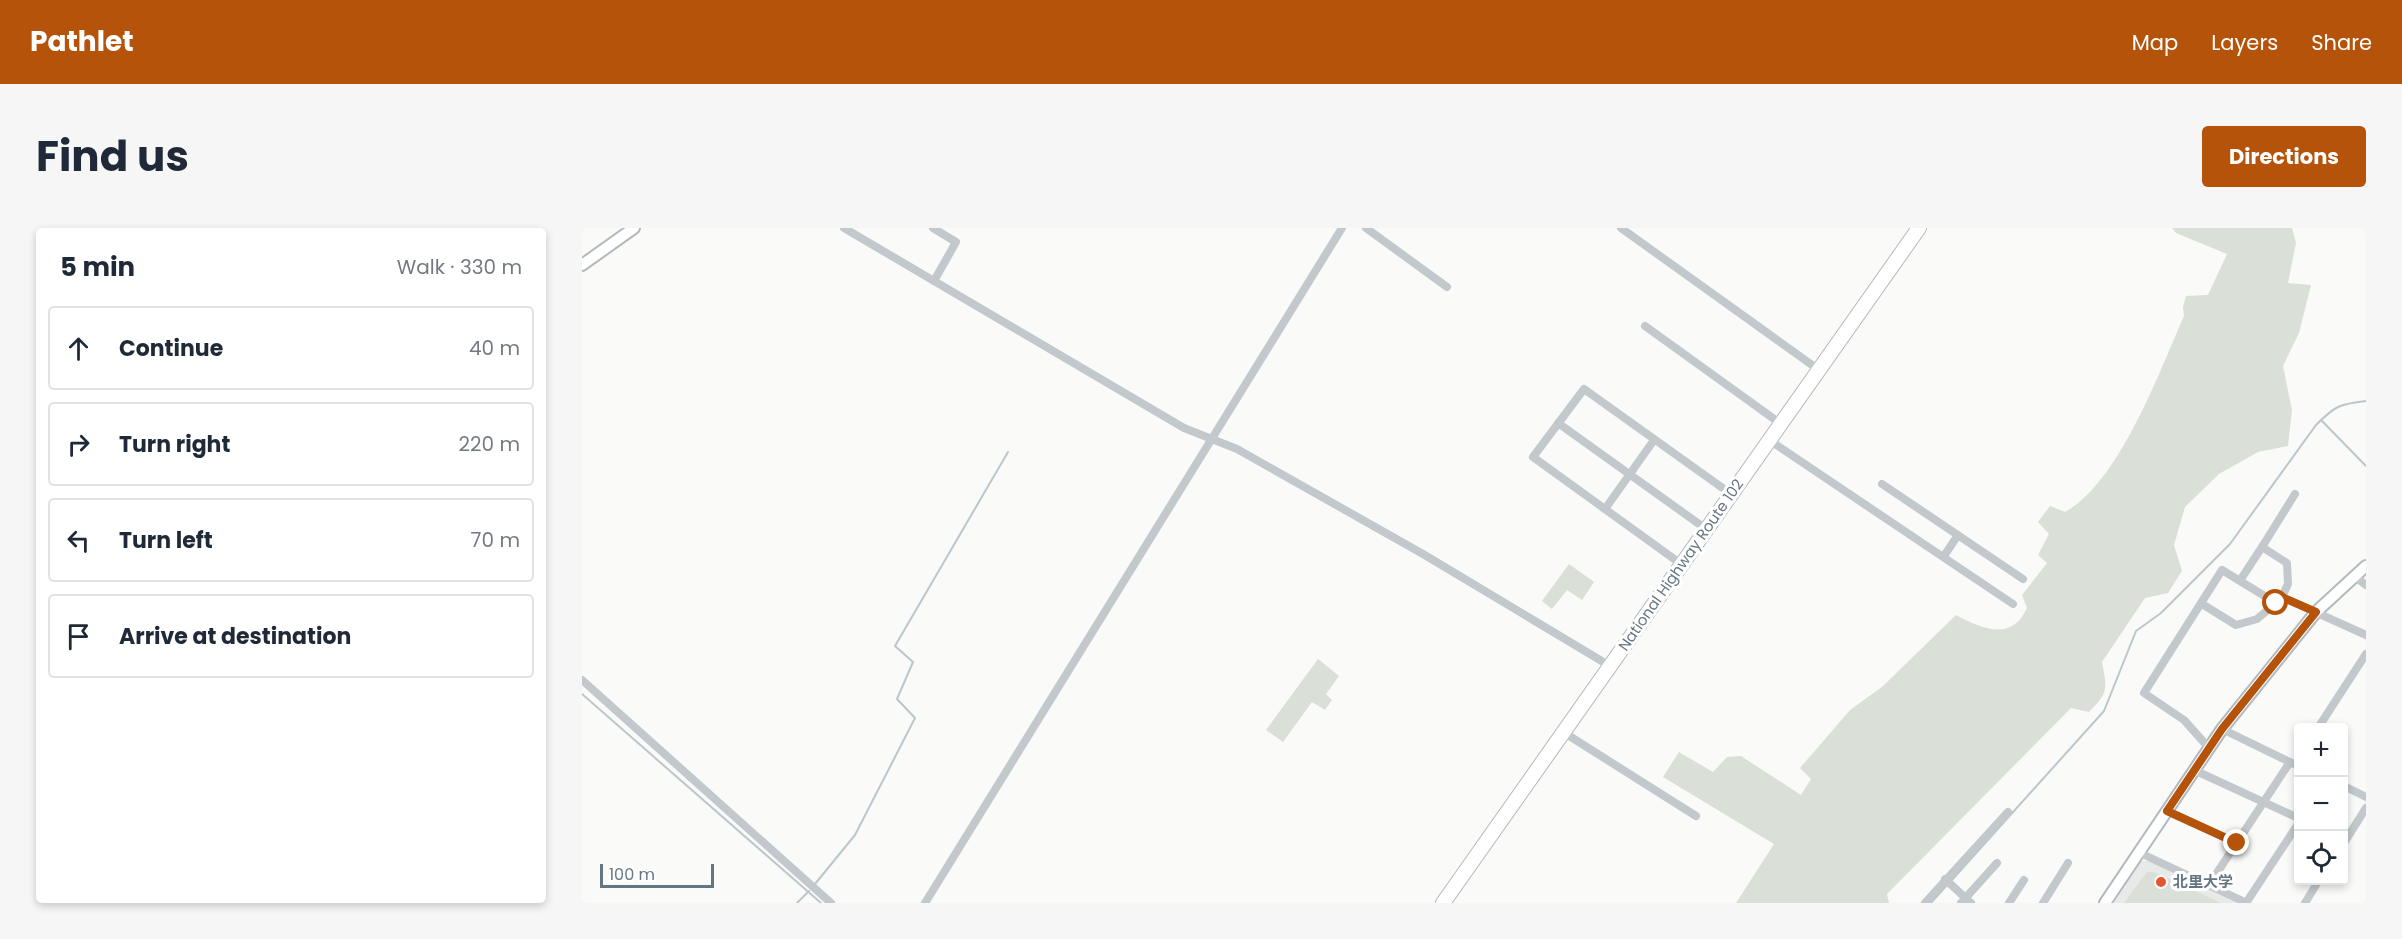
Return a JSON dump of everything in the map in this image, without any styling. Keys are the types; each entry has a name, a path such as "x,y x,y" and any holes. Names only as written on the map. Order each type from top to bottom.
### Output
{"highway":[{"name":"National Highway Route 102","path":"1443,903 1919,228"}],"street":[{"path":"582,265 634,228"},
{"path":"844,228 1184,428 1237,449 1424,554 1610,666"},
{"path":"933,228 956,242 934,281"},
{"path":"925,903 1209,439 1342,228"},
{"path":"1366,228 1447,287"},
{"path":"1621,228 1819,370"},
{"path":"1645,326 1781,424"},
{"path":"1681,564 1533,457 1584,390 1731,494"},
{"path":"1558,423 1706,529"},
{"path":"1605,509 1654,440"},
{"path":"1769,440 2013,604"},
{"path":"1882,484 2023,579"},
{"path":"2241,579 2295,494"},
{"path":"1944,556 1958,535"},
{"path":"2202,604 2236,625 2257,619 2279,600 2289,575 2287,563 2262,547"},
{"path":"2105,903 2222,729 2316,612 2366,566"},
{"path":"2209,748 2184,720 2144,693 2222,570 2279,600 2316,612 2366,635"},
{"path":"2354,576 2366,585"},
{"path":"2321,723 2366,654"},
{"path":"582,680 831,903"},
{"path":"2222,729 2294,762"},
{"path":"1563,732 1696,816"},
{"path":"2210,885 2264,802 2294,763"},
{"path":"2194,771 2294,816"},
{"path":"2348,788 2366,797"},
{"path":"2348,835 2366,808"},
{"path":"2167,811 2237,843"},
{"path":"1925,903 1948,882 2008,812"},
{"path":"2138,852 2247,903 2294,830"},
{"path":"2043,903 2067,863"},
{"path":"1948,882 1966,901 1997,864"},
{"path":"2009,903 2024,880"},
{"path":"2305,903 2316,885"}],"shaded area":[{"path":"2172,228 2292,228 2296,243 2288,283 2311,285 2299,333 2283,366 2292,410 2288,446 2258,452 2219,474 2185,507 2174,545 2182,571 2168,593 2145,598 2102,662 2105,690 2100,700 2089,712 2071,708 1887,894 1889,903 1736,903 1774,844 1663,777 1679,752 1713,772 1727,757 1741,756 1801,795 1811,779 1800,768 1850,710 1882,687 1956,615 1995,630 2013,626 2020,619 2027,608 2022,595 2047,563 2038,555 2049,534 2038,522 2050,506 2065,512 2085,497 2103,477 2136,423 2150,394 2184,316 2183,307 2186,296 2208,295 2227,254 2176,233"},
{"path":"1569,564 1594,582 1582,600 1567,590 1552,609 1542,601"},
{"path":"1318,659 1339,676 1326,694 1332,700 1325,710 1312,702 1283,742 1266,730"},
{"name":"北里大学","path":"2141,861 2149,861 2239,903 2114,903"},
{"path":"2147,872 2154,872 2221,903 2124,903"}],"waterway":[{"path":"1951,881 2104,711 2136,631 2161,613 2230,544 2316,425 2338,407 2366,401"},
{"path":"2322,421 2366,466"},
{"path":"815,884 855,835 915,718 897,699 913,662 895,646 1008,452"},
{"path":"582,694 821,903"},
{"path":"1931,903 1947,885"},
{"path":"797,903 809,891"}],"place":[{"name":"北里大学","path":"2161,882"}],"route":[{"path":"2237,843 2167,811 2222,729 2316,612 2282,597 2276,603"}]}
